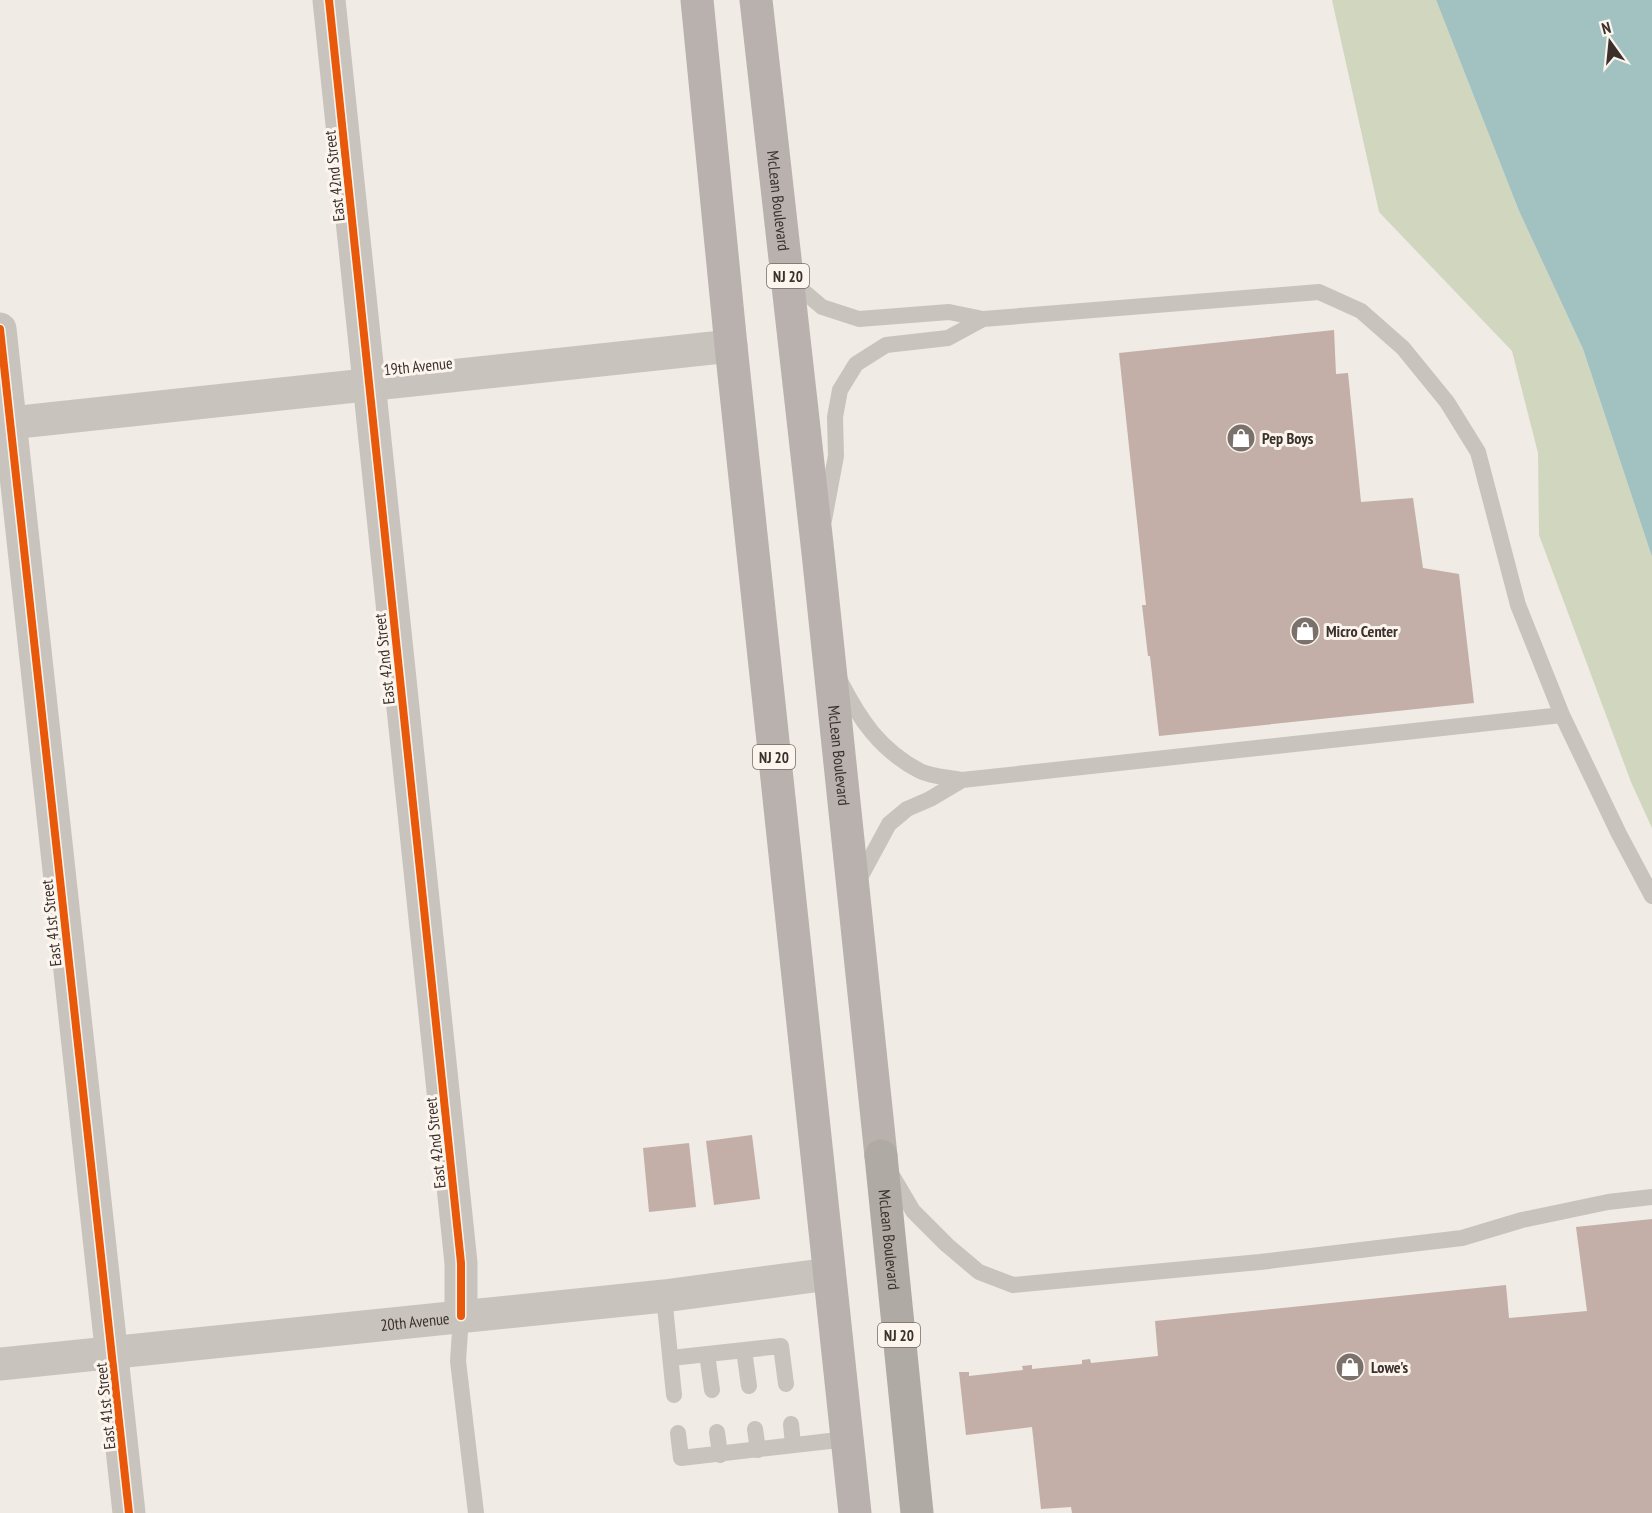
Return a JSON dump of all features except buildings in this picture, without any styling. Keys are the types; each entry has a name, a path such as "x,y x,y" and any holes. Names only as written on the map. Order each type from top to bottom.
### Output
{"highway":[{"name":"McLean Boulevard","path":"881,1156 917,1513"}],"main road":[{"name":"NJ 20","path":"697,0 731,346 855,1513"},
{"name":"McLean Boulevard","path":"756,0 830,662 881,1156"}],"street":[{"name":"East 42nd Street","path":"329,0 461,1263 461,1316"},
{"name":"East 41st Street","path":"0,329 5,423 113,1352 129,1513"},
{"name":"19th Avenue","path":"5,423 731,346"},
{"name":"20th Avenue","path":"0,1364 664,1296 829,1274"}],"lane":[{"path":"788,278 822,307 859,319 949,312 983,319 1319,292 1361,311 1403,348 1447,402 1478,452 1518,605 1562,715 1619,834 1652,896"},
{"path":"818,553 836,456 835,417 840,390 856,364 886,345 948,338 983,319"},
{"path":"830,662 856,711 874,737 922,772 962,780 1562,715"},
{"path":"853,892 889,824 907,809 962,780"},
{"path":"881,1156 913,1211 947,1245 979,1272 1013,1285 1260,1262 1462,1238 1522,1220 1608,1202 1652,1197"},
{"path":"664,1296 674,1395"},
{"name":"East 42nd Street","path":"461,1316 458,1361 476,1513"},
{"path":"670,1358 781,1346 786,1384"},
{"path":"744,1350 749,1386"},
{"path":"707,1354 712,1390"},
{"path":"791,1424 793,1446"},
{"path":"755,1429 758,1450"},
{"path":"717,1432 720,1455"},
{"path":"678,1433 681,1458 847,1440"}],"green space":[{"path":"1332,0 1436,0 1519,211 1583,349 1652,557 1652,828 1631,782 1539,535 1538,453 1512,351 1379,212"}],"water":[{"path":"1436,0 1652,0 1652,557 1583,349 1519,211"}],"cycle path":[{"path":"329,0 461,1263 461,1316"},
{"path":"0,329 129,1513"}],"place":[{"name":"Pep Boys","path":"1241,438"},
{"name":"Micro Center","path":"1305,631"},
{"name":"Lowe's","path":"1350,1367"}]}
